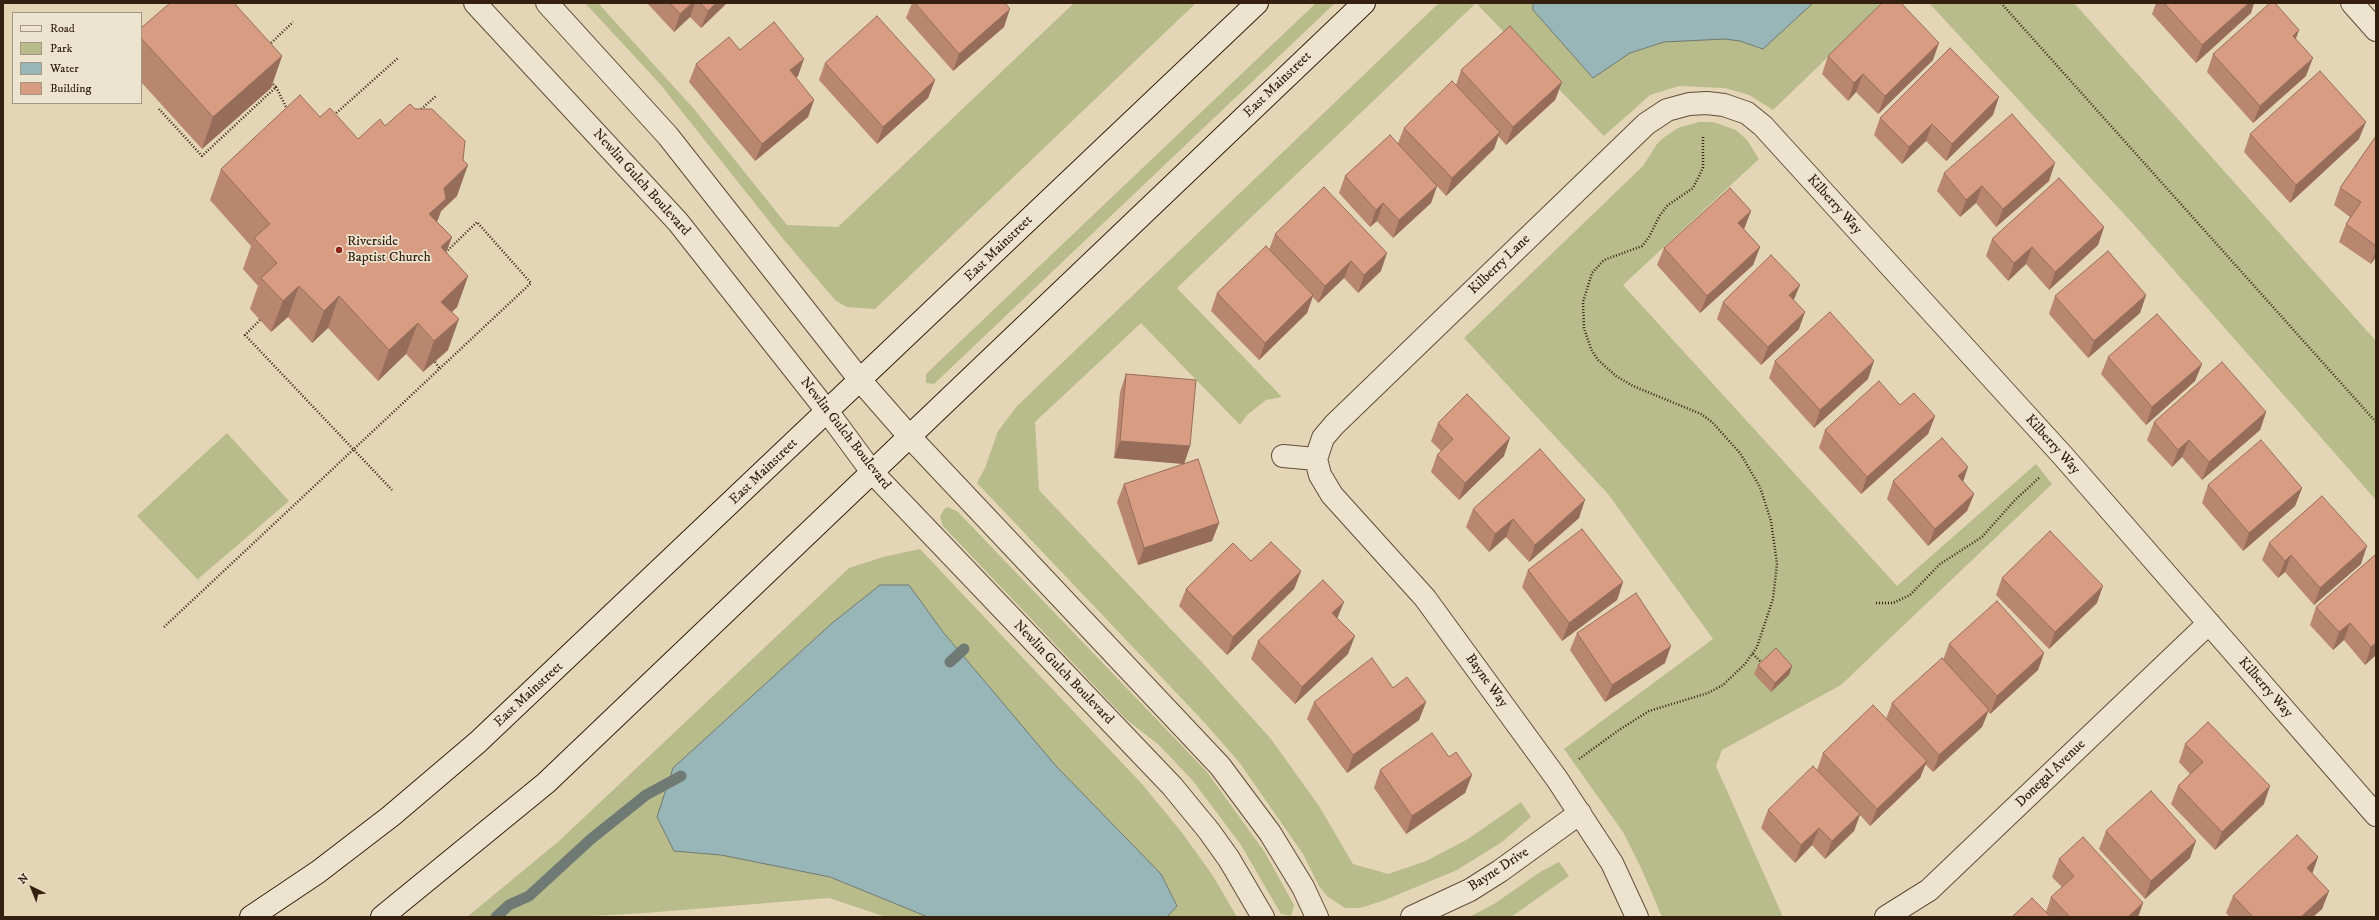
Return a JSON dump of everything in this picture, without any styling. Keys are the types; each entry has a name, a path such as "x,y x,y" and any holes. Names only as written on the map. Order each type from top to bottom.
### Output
{"street":[{"name":"Newlin Gulch Boulevard","path":"475,3 678,222 827,411 872,472 1022,632 1172,786 1225,853 1263,917"},
{"path":"547,3 668,136 860,380 909,436 1220,766 1270,834 1303,887 1317,917"},
{"name":"East Mainstreet","path":"251,917 318,872 392,816 478,742 1257,3"},
{"name":"East Mainstreet","path":"382,917 546,783 1364,3"},
{"path":"2352,3 2376,30"},
{"name":"Kilberry Lane","path":"1316,459 1323,438 1344,415 1646,124 1668,110 1689,104 1707,103"},
{"name":"Kilberry Way","path":"1707,103 1724,105 1747,113 1762,126 2064,458 2376,814"},
{"path":"1283,456 1316,459"},
{"name":"Bayne Way","path":"1316,459 1320,475 1332,495 1439,615 1580,813 1615,868 1637,917"},
{"name":"Donegal Avenue","path":"1886,917 1930,890 2209,623"},
{"name":"Bayne Drive","path":"1412,917 1470,890 1500,871 1580,813"}],"path":[{"path":"2001,3 2376,422"},
{"path":"264,50 293,22"},
{"path":"333,116 398,58"},
{"path":"267,77 276,87 291,115"},
{"path":"159,109 202,156 276,87"},
{"path":"418,112 436,96"},
{"path":"1574,762 1649,711 1716,690 1745,664 1753,654 1757,647 1770,610 1777,564 1771,521 1756,477 1733,443 1712,422 1690,408 1624,382 1607,369 1591,349 1584,328 1584,302 1592,273 1604,260 1642,246 1649,237 1660,215 1668,205 1693,188 1703,168 1703,137"},
{"path":"164,627 531,283 476,222 440,257"},
{"path":"260,320 245,335 353,451 392,490"},
{"path":"435,362 440,368"},
{"path":"1876,603 1893,603 1910,595 1940,564 1982,537 2015,500 2045,473"},
{"path":"1753,654 1762,664"}],"green space":[{"path":"585,3 598,3 694,109 787,225 838,227 1074,3 1196,3 875,309 847,307 836,301 784,240 660,84"},
{"path":"1316,3 1335,3 934,384 926,383 926,374"},
{"path":"1439,3 1476,3 1177,288 1282,397 1266,400 1247,415 1240,425 1141,323 1035,422 1039,490 1200,660 1271,739 1319,806 1353,864 1388,874 1426,861 1468,839 1521,802 1531,817 1502,842 1457,870 1385,900 1360,908 1345,908 1327,896 1319,886 1303,854 1239,762 1204,722 977,483 985,468 998,431 1018,405"},
{"path":"1476,3 1884,3 1773,110 1749,95 1725,88 1679,86 1650,95 1604,136"},
{"path":"1929,3 2074,3 2376,341 2376,500 2135,226"},
{"path":"1699,122 1713,122 1736,130 1747,140 1759,159 1623,285 1897,586 2036,464 2052,484 1841,685 1722,750 1716,766 1783,917 1662,917 1642,870 1623,832 1564,749 1713,639 1608,494 1464,338 1643,166 1657,144 1663,138 1678,128"},
{"path":"227,433 289,501 198,579 201,583 137,516"},
{"path":"948,507 958,512 1207,772 1264,851 1294,905 1291,916 1281,914 1241,845 1193,781 1159,745 1127,720 943,526 940,517 944,509"},
{"path":"920,549 1142,784 1183,834 1213,876 1237,917 886,917 829,898 645,913 575,917 467,917 559,841 849,568 883,557"},
{"path":"1559,862 1569,876 1511,917 1469,917 1494,904 1540,872"}],"water":[{"path":"1533,3 1813,3 1763,49 1740,41 1724,39 1664,42 1630,53 1593,78 1533,10"},
{"path":"880,585 909,585 943,632 1056,766 1161,874 1177,906 1167,917 928,917 830,877 721,855 674,851 657,817 673,768 831,624"}],"building":[{"path":"170,3 234,3 282,56 213,117 142,39 142,27"},
{"path":"670,3 692,3 680,14"},
{"path":"700,3 716,3 708,11"},
{"path":"915,3 1005,3 1010,9 959,54"},
{"path":"1882,3 1901,3 1939,43 1885,96 1863,74 1854,83 1828,56"},
{"path":"2164,3 2249,3 2202,45"},
{"path":"2270,3 2275,3 2299,30 2293,36 2313,58 2260,106 2213,54"},
{"path":"877,16 935,80 883,127 825,63"},
{"path":"774,22 804,59 790,70 814,100 762,144 696,64 729,37 740,50"},
{"path":"1510,26 1562,82 1513,127 1461,70"},
{"path":"1950,48 1999,97 1952,144 1932,124 1909,147 1880,118"},
{"path":"2320,71 2366,122 2296,185 2250,134"},
{"path":"1452,81 1500,132 1452,178 1404,128"},
{"name":"Riverside Baptist Church","path":"300,95 320,117 330,108 358,139 380,119 385,126 410,104 415,109 432,109 465,141 463,160 468,165 444,188 446,199 429,214 452,237 441,247 468,276 441,302 459,319 434,341 418,323 389,350 339,296 324,311 299,286 283,301 261,278 277,263 254,238 270,224 221,169"},
{"path":"2012,114 2055,163 2003,209 1982,186 1966,200 1944,173"},
{"path":"1390,135 1437,186 1399,220 1383,203 1376,210 1345,176"},
{"path":"2376,136 2376,246 2346,224 2361,202 2340,188"},
{"path":"2059,178 2104,227 2055,272 2032,247 2014,263 1992,239"},
{"path":"1324,187 1387,253 1364,275 1351,261 1325,286 1275,234"},
{"path":"1730,188 1751,211 1738,223 1760,247 1707,296 1664,248"},
{"path":"1266,246 1313,295 1265,343 1217,293"},
{"path":"2108,251 2146,295 2094,341 2055,296"},
{"path":"1771,255 1800,285 1789,295 1805,312 1768,347 1723,302"},
{"path":"1830,312 1874,361 1820,410 1775,361"},
{"path":"2157,314 2202,364 2152,407 2108,357"},
{"path":"2222,362 2266,412 2209,462 2189,440 2178,450 2154,422"},
{"path":"1126,374 1196,380 1190,446 1120,441"},
{"path":"1879,381 1900,405 1914,393 1935,416 1867,477 1825,430"},
{"path":"1467,394 1510,438 1465,483 1437,455 1453,439 1438,423"},
{"path":"1942,438 1968,467 1958,476 1974,494 1935,529 1893,481"},
{"path":"2261,440 2302,488 2249,533 2208,485"},
{"path":"1540,449 1585,500 1535,545 1513,519 1495,534 1473,509"},
{"path":"1198,459 1219,523 1144,548 1124,484"},
{"path":"2322,496 2367,546 2320,588 2291,555 2285,561 2269,543"},
{"path":"1582,529 1623,582 1569,623 1528,570"},
{"path":"2050,531 2103,586 2055,632 2002,578"},
{"path":"1271,542 1301,571 1233,637 1186,589 1233,543 1251,561"},
{"path":"2376,554 2376,643 2371,647 2350,623 2339,632 2316,607"},
{"path":"1323,580 1344,602 1332,613 1355,636 1302,687 1258,641"},
{"path":"1636,593 1671,646 1612,685 1577,633"},
{"path":"1997,601 2044,653 1997,696 1949,644"},
{"path":"1776,648 1792,666 1775,683 1758,665"},
{"path":"1372,658 1393,688 1407,677 1426,702 1353,755 1314,702"},
{"path":"1942,658 1989,710 1939,755 1892,703"},
{"path":"1873,705 1927,761 1877,809 1823,753"},
{"path":"2208,722 2270,786 2222,832 2178,786 2203,762 2185,744"},
{"path":"1432,733 1449,757 1456,752 1472,775 1412,816 1380,770"},
{"path":"1813,766 1860,814 1832,841 1819,828 1801,845 1768,810"},
{"path":"2151,791 2196,841 2151,881 2106,831"},
{"path":"2297,835 2318,857 2307,868 2329,891 2301,917 2253,917 2233,896"},
{"path":"2083,837 2143,903 2128,917 2070,917 2051,897 2074,876 2059,859"},
{"path":"2032,898 2051,917 2012,917"}],"waterway":[{"path":"950,662 964,649"},
{"path":"496,917 509,905 529,896 591,839 646,795 681,776"}],"place":[{"name":"Riverside Baptist Church","path":"339,250"}]}
